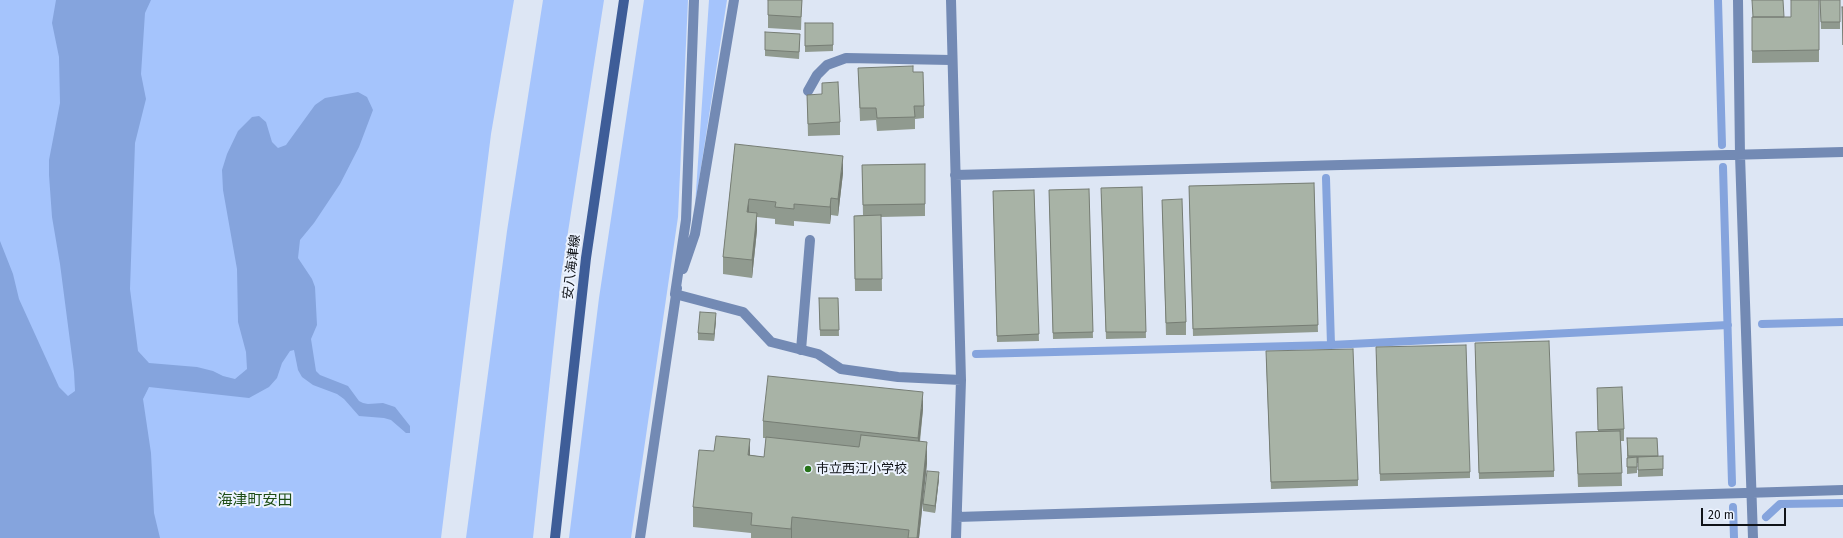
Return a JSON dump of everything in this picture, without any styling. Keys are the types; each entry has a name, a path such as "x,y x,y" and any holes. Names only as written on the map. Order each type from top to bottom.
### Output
{"main road":[{"name":"安八海津線","path":"555,538 586,258 624,0"}],"street":[{"path":"640,538 686,220 694,0"},
{"path":"675,294 695,234 734,0"},
{"path":"950,0 961,380 956,538"},
{"path":"1738,0 1740,155 1754,538"},
{"path":"808,91 817,75 827,65 846,58 951,60"},
{"path":"955,175 1843,152"},
{"path":"801,350 810,240"},
{"path":"675,294 743,312 771,342 818,354 841,369 898,377 961,380"},
{"path":"957,517 1843,490"}],"shaded area":[{"path":"0,0 514,0 491,134 441,538 23,538 0,400"},
{"path":"56,0 151,0 145,13 141,74 146,99 135,143 130,289 138,351 149,363 197,367 235,379 247,369 246,352 238,322 237,269 223,190 222,170 227,154 238,131 252,117 259,116 266,122 272,142 278,148 286,145 315,105 325,98 358,92 367,97 373,110 359,147 340,184 314,223 300,240 298,258 312,279 315,287 317,325 311,339 316,371 320,375 348,386 359,401 363,403 383,403 395,407 410,426 410,433 406,433 391,420 359,416 344,399 337,394 313,385 302,377 298,370 294,350 290,351 282,363 277,378 269,387 249,398 149,387 143,399 151,453 154,513 160,538 0,538 0,241 13,274 19,299 59,387 68,396 75,391 74,372 60,264 52,217 49,175 49,160 60,103 59,57 52,23"},
{"path":"543,0 604,0 561,277 533,538 466,538 507,231"},
{"path":"644,0 688,0 678,217 631,538 569,538 599,298"},
{"path":"709,0 727,0 695,206"}],"building":[{"path":"768,0 802,0 801,17 768,15"},
{"path":"1752,0 1783,0 1784,17 1753,17"},
{"path":"1791,0 1819,0 1819,50 1752,51 1752,17 1791,17"},
{"path":"1820,0 1840,0 1840,22 1821,22"},
{"path":"1842,7 1843,7 1843,45"},
{"path":"805,23 833,23 833,45 805,46"},
{"path":"765,32 800,34 799,52 765,50"},
{"path":"913,66 913,72 923,72 924,106 914,106 915,117 877,118 876,108 860,108 858,68"},
{"path":"838,82 840,122 808,124 807,95 822,94 822,83"},
{"path":"735,144 843,156 838,199 831,198 830,207 794,204 794,209 775,207 776,202 749,199 747,212 757,213 752,260 723,257"},
{"path":"925,164 925,204 863,205 862,165"},
{"path":"1314,183 1318,325 1193,329 1189,186"},
{"path":"1142,187 1146,332 1106,332 1101,188"},
{"path":"1089,189 1093,332 1053,333 1049,190"},
{"path":"1034,190 1039,334 997,336 993,191"},
{"path":"1182,199 1186,322 1166,323 1162,200"},
{"path":"881,215 882,279 855,279 854,216"},
{"path":"819,298 838,298 839,330 820,330"},
{"path":"700,312 716,313 714,334 698,333"},
{"path":"1549,341 1554,471 1479,473 1475,343"},
{"path":"1466,345 1470,472 1380,474 1376,347"},
{"path":"1353,349 1358,480 1271,482 1266,351"},
{"path":"768,376 923,392 918,438 763,421"},
{"path":"1622,387 1624,429 1598,430 1597,388"},
{"path":"1620,431 1622,473 1578,474 1576,432"},
{"path":"861,435 927,442 917,538 908,538 909,530 792,517 791,529 751,525 752,513 693,507 699,450 714,451 716,436 750,439 748,455 764,457 766,437 859,447"},
{"path":"1627,438 1657,438 1658,456 1628,456"},
{"path":"1663,456 1663,469 1638,470 1638,457"},
{"path":"1637,457 1637,467 1627,467 1627,458"},
{"path":"927,471 939,472 935,506 923,504"}],"waterway":[{"path":"1718,0 1722,145"},
{"path":"1723,167 1732,483"},
{"path":"1326,178 1331,345"},
{"path":"1762,324 1843,322"},
{"path":"976,354 1331,345 1728,325"},
{"path":"1766,517 1780,504 1843,503"},
{"path":"1733,507 1734,538"}],"place":[{"name":"市立西江小学校","path":"808,469"}],"district":[{"name":"海津町安田","path":"255,501"}]}
